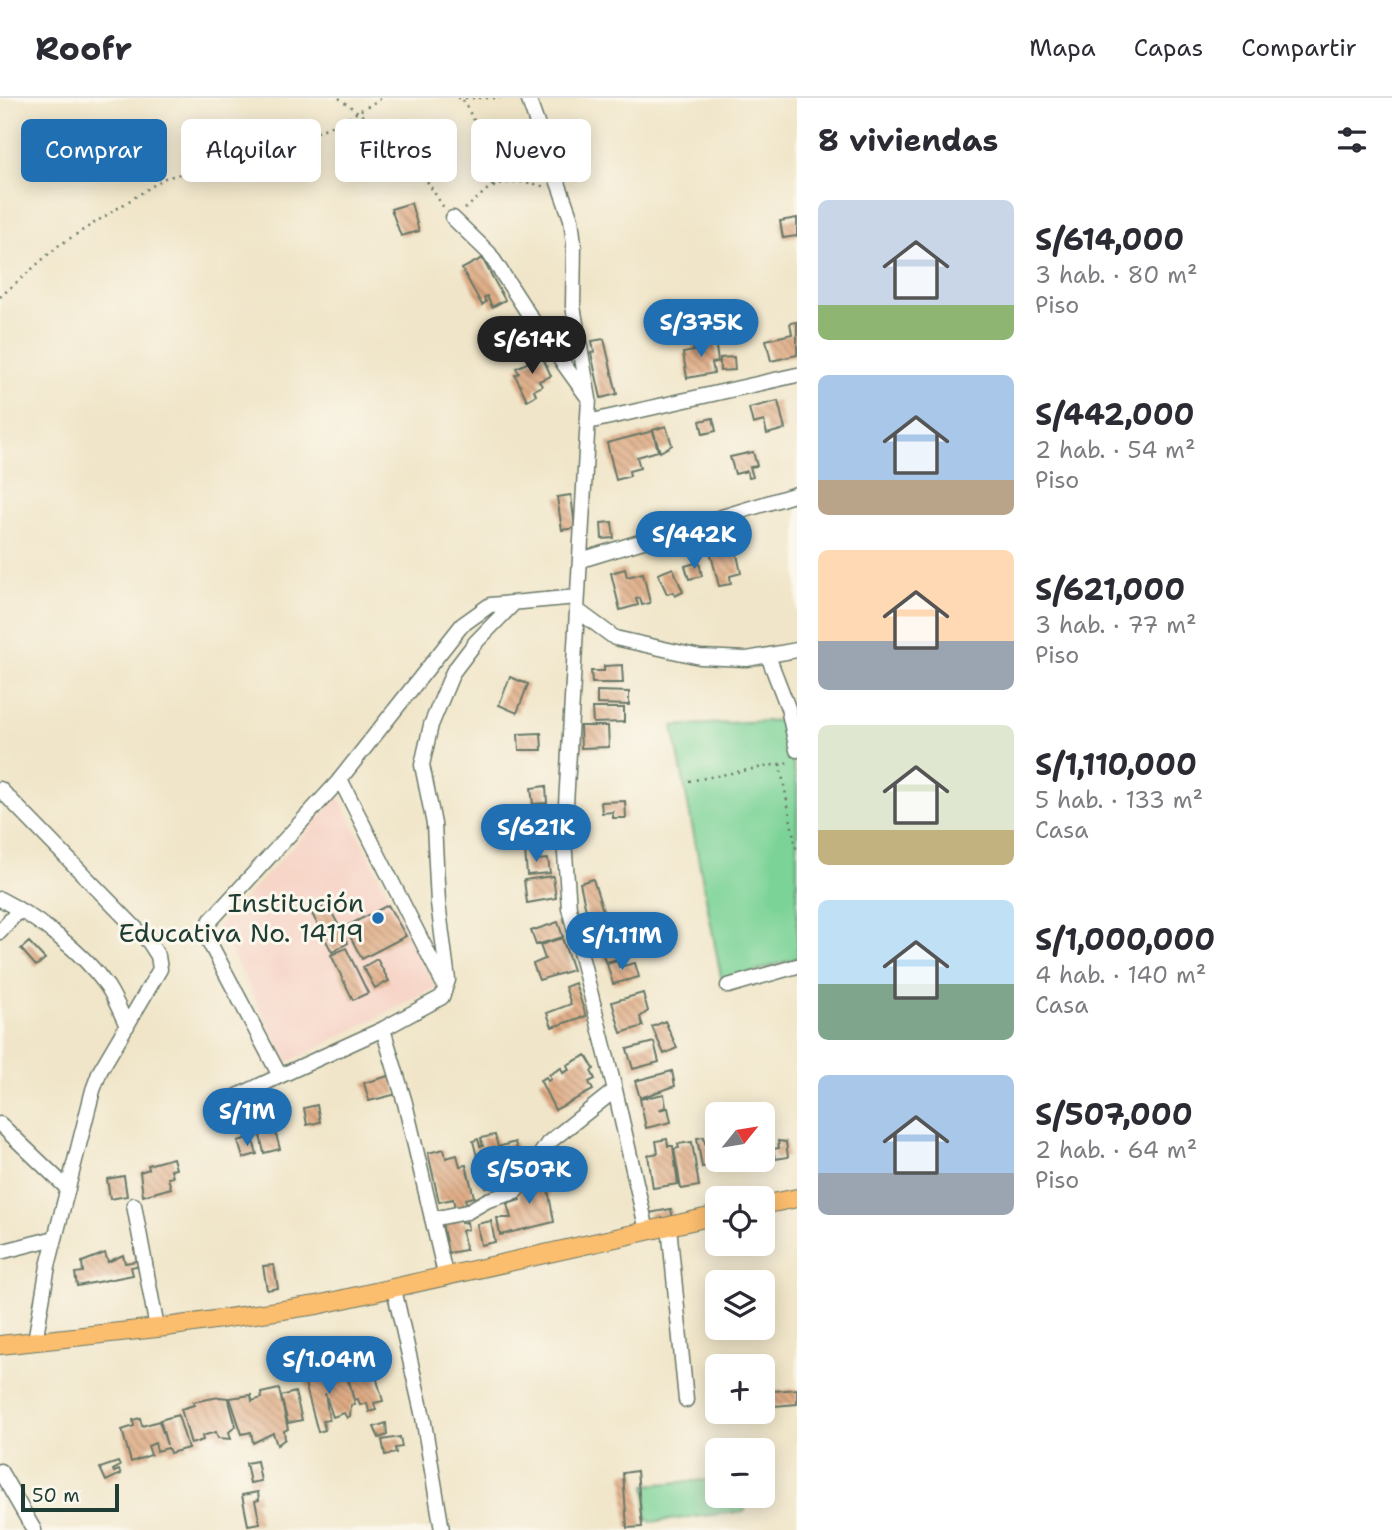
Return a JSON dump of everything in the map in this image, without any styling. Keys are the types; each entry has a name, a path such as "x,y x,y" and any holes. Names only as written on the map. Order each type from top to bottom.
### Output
{"main road":[{"path":"775,1203 797,1198"},
{"path":"0,1345 282,1311 446,1278 705,1219"}],"street":[{"path":"528,98 535,119"},
{"path":"557,182 574,244 573,306 589,399 564,840 569,908 647,1231"},
{"path":"453,218 489,253 537,327 589,399"},
{"path":"588,422 797,375"},
{"path":"581,560 797,495"},
{"path":"280,1076 204,932 211,920 340,779 462,625 490,605 577,603 615,638 643,645 721,660 768,656 797,650"},
{"path":"229,1100 383,1029 442,997 448,980 438,903 434,824 422,765 431,725 453,672 475,643 512,605"},
{"path":"768,656 788,708 797,750"},
{"path":"340,779 446,988"},
{"path":"0,789 149,942 158,956 160,969 100,1071 55,1238 35,1341"},
{"path":"0,899 50,929 107,986 127,1026"},
{"path":"0,932 19,910"},
{"path":"728,986 797,966"},
{"path":"383,1029 405,1103 446,1278"},
{"path":"432,1219 467,1212 488,1200 515,1192 548,1143 615,1090"},
{"path":"0,1124 68,1189"},
{"path":"134,1205 157,1328"},
{"path":"669,1226 687,1400"},
{"path":"0,1252 55,1238"},
{"path":"394,1289 423,1417 442,1530"},
{"path":"0,1471 34,1530"}],"path":[{"path":"340,98 371,122 394,129 443,207 453,218 495,182"},
{"path":"0,297 58,246 165,178 217,164 254,160 382,98"},
{"path":"458,98 501,98"},
{"path":"463,100 473,119"},
{"path":"490,188 508,181 536,183 564,201"},
{"path":"689,781 797,761"},
{"path":"780,764 797,853"}],"shaded area":[{"path":"339,797 436,988 287,1063 218,926"}],"green space":[{"path":"785,720 797,786 797,958 722,982 673,726"},
{"path":"705,1480 705,1508 745,1508 745,1511 651,1522 646,1518 646,1485"}],"building":[{"path":"411,203 419,231 401,236 391,209"},
{"path":"797,218 797,236 783,238 780,221"},
{"path":"482,258 505,300 492,307 487,296 482,305 462,269"},
{"path":"797,322 797,355 771,361 766,340 792,334 790,323"},
{"path":"604,339 617,394 601,398 591,353 594,352 592,341"},
{"path":"715,340 718,362 712,363 714,373 687,378 683,353 694,351 693,344"},
{"path":"542,356 551,376 539,381 542,386 534,390 536,395 527,400 515,375 519,373 516,368"},
{"path":"734,357 735,370 720,371 720,358"},
{"path":"778,401 785,429 767,434 764,421 753,424 749,408"},
{"path":"713,418 716,431 703,434 700,421"},
{"path":"666,426 672,445 660,452 653,430"},
{"path":"653,431 658,451 637,457 640,468 629,471 630,476 616,480 607,443"},
{"path":"753,452 757,466 750,467 753,477 749,478 747,471 735,474 730,457"},
{"path":"571,495 575,528 562,530 557,497"},
{"path":"612,522 614,538 602,539 601,523"},
{"path":"735,545 741,573 730,576 731,584 719,586 710,551"},
{"path":"699,562 702,576 689,579 685,566"},
{"path":"673,568 683,592 675,596 673,592 667,594 658,574"},
{"path":"625,569 627,577 643,573 650,603 642,605 640,598 636,599 638,605 620,610 611,573"},
{"path":"622,665 623,683 592,683 591,671 604,671 604,666"},
{"path":"510,677 528,684 517,713 499,705"},
{"path":"597,691 629,692 629,705 597,704"},
{"path":"592,708 624,708 624,722 593,723"},
{"path":"580,726 608,726 609,747 581,748"},
{"path":"541,733 542,750 519,750 518,734"},
{"path":"546,786 547,803 533,804 531,788"},
{"path":"625,801 626,818 613,818 613,812 602,813 601,802"},
{"path":"531,805 543,805 543,818 531,819"},
{"path":"536,850 537,860 548,859 550,873 527,875 525,851"},
{"path":"553,876 556,898 527,903 524,880"},
{"path":"593,879 605,917 604,929 591,933 580,883"},
{"path":"388,905 406,936 362,959 345,927"},
{"path":"323,906 326,911 330,909 348,943 332,952 311,912"},
{"path":"558,922 563,937 536,945 531,931"},
{"path":"621,931 628,957 605,962 601,947 610,944 608,934"},
{"path":"562,938 573,970 539,980 533,964 545,959 540,945"},
{"path":"29,942 45,959 36,966 21,949"},
{"path":"346,948 368,993 353,1000 331,955"},
{"path":"377,959 389,981 375,988 363,967"},
{"path":"617,961 619,967 635,963 639,977 613,984 607,964"},
{"path":"575,983 586,1016 552,1027 547,1013 571,1004 565,987"},
{"path":"643,993 648,1011 640,1017 643,1026 621,1033 612,1002"},
{"path":"665,1021 677,1048 664,1054 652,1027"},
{"path":"654,1042 659,1062 633,1069 627,1049"},
{"path":"586,1055 594,1069 591,1071 595,1079 589,1082 593,1090 555,1110 540,1080 546,1077 548,1081 551,1079 549,1075 561,1068 563,1073 569,1070 567,1065"},
{"path":"672,1071 675,1086 640,1098 635,1081"},
{"path":"392,1075 397,1094 369,1101 364,1083"},
{"path":"664,1094 666,1107 658,1110 668,1108 671,1122 646,1128 640,1099"},
{"path":"317,1105 320,1122 307,1125 304,1108"},
{"path":"275,1131 280,1149 264,1153 260,1135"},
{"path":"495,1135 498,1147 515,1142 524,1178 485,1187 473,1141 478,1139 480,1146 483,1146 481,1138"},
{"path":"252,1137 257,1154 243,1158 238,1141"},
{"path":"704,1137 705,1167 702,1167 697,1138"},
{"path":"667,1139 668,1146 673,1146 678,1184 653,1188 648,1155 658,1153 656,1141"},
{"path":"778,1141 786,1142 788,1157 775,1159 775,1149 779,1148"},
{"path":"692,1142 699,1186 681,1189 674,1149 679,1148 678,1144"},
{"path":"444,1149 446,1158 457,1155 460,1166 466,1165 474,1197 465,1199 467,1205 455,1208 453,1199 439,1202 428,1153"},
{"path":"173,1158 176,1169 171,1170 173,1177 168,1178 171,1188 143,1196 140,1172 149,1169 148,1165"},
{"path":"543,1162 554,1222 500,1235 497,1218 511,1218 507,1204 520,1200 519,1190"},
{"path":"124,1176 127,1196 110,1199 107,1179"},
{"path":"671,1209 673,1219 651,1223 649,1213"},
{"path":"460,1219 461,1223 467,1222 468,1229 462,1231 466,1250 448,1253 442,1223"},
{"path":"491,1221 495,1242 481,1245 477,1224"},
{"path":"134,1249 139,1249 142,1265 131,1267 133,1275 77,1286 75,1273 83,1272 82,1262 105,1253 108,1262 123,1255 125,1263 137,1261"},
{"path":"274,1265 278,1288 267,1290 263,1266"},
{"path":"372,1362 383,1401 374,1403 376,1410 369,1412 367,1403 360,1405 358,1399 354,1400 346,1369"},
{"path":"338,1368 341,1379 347,1377 355,1404 351,1405 350,1416 347,1418 344,1413 333,1417 325,1393 329,1420 323,1421 325,1430 318,1432 304,1380"},
{"path":"279,1389 288,1429 284,1431 285,1439 277,1445 273,1433 253,1443 251,1432 242,1434 230,1398 251,1395 252,1401 262,1398 261,1393"},
{"path":"797,1389 797,1404 775,1406 775,1391"},
{"path":"295,1392 302,1420 288,1423 281,1396"},
{"path":"228,1398 236,1426 229,1432 231,1439 218,1438 216,1432 202,1436 203,1440 191,1444 181,1409 194,1405 193,1402"},
{"path":"178,1415 188,1448 170,1453 168,1448 157,1451 155,1443 148,1446 151,1455 131,1462 122,1430 134,1426 133,1420 140,1418 142,1426 159,1421 167,1445 160,1420"},
{"path":"386,1423 387,1435 379,1438 374,1427"},
{"path":"400,1437 402,1447 395,1448 396,1453 385,1455 382,1440"},
{"path":"257,1461 261,1481 250,1483 246,1463"},
{"path":"118,1462 120,1466 113,1470 119,1470 121,1474 106,1481 100,1468"},
{"path":"637,1471 642,1527 627,1528 623,1473"},
{"path":"258,1492 259,1500 255,1501 260,1523 248,1525 242,1495"}],"place":[{"name":"Institución Educativa No. 14119","path":"378,918"}]}
